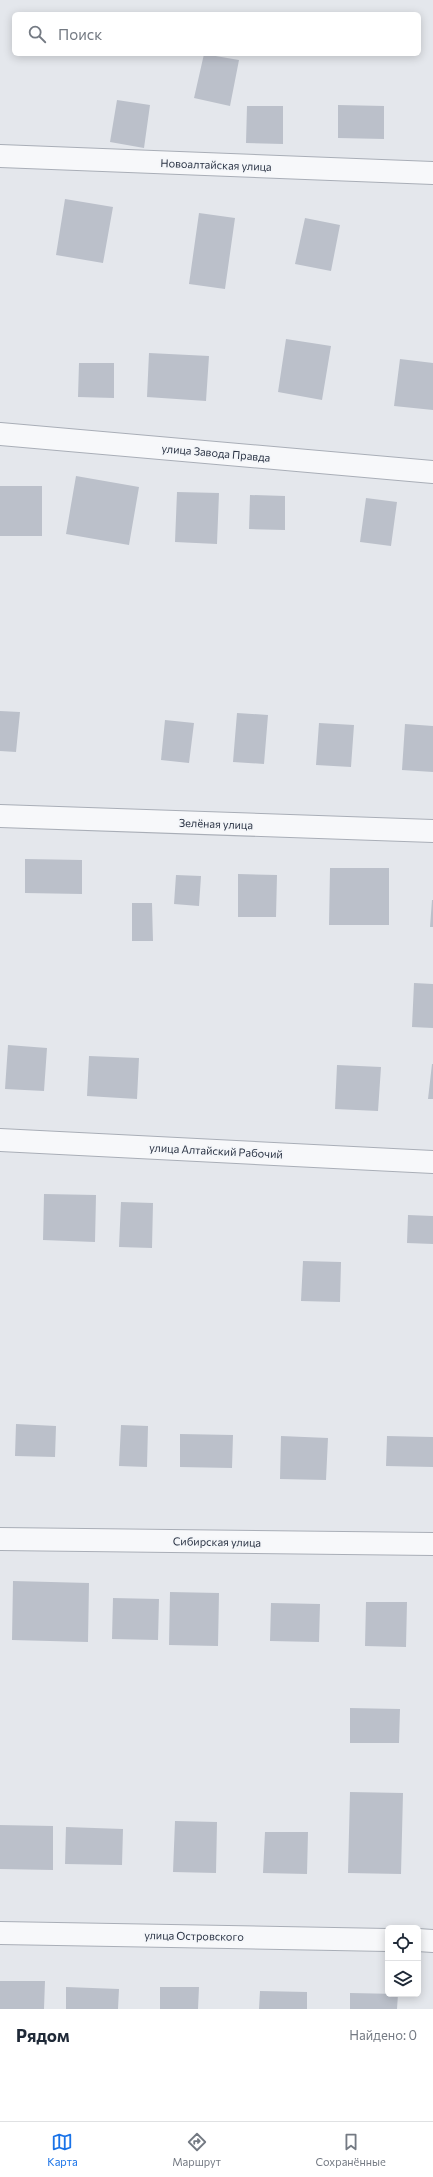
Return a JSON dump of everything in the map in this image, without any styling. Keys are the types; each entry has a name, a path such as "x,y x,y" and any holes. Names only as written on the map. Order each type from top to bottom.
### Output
{"street":[{"name":"Новоалтайская улица","path":"0,156 433,173"},
{"name":"улица Завода Правда","path":"0,434 433,472"},
{"name":"Зелёная улица","path":"0,816 433,831"},
{"name":"улица Алтайский Рабочий","path":"0,1140 433,1162"},
{"name":"Сибирская улица","path":"0,1539 433,1544"},
{"name":"улица Островского","path":"0,1933 385,1940"},
{"path":"421,1940 433,1941"}],"building":[{"path":"204,56 216,56 239,60 230,106 194,98"},
{"path":"117,100 150,105 144,148 110,142"},
{"path":"338,105 384,106 384,139 338,138"},
{"path":"247,106 283,106 283,144 246,143"},
{"path":"65,199 113,207 103,263 56,255"},
{"path":"199,213 235,218 225,289 189,284"},
{"path":"305,218 340,225 331,271 295,264"},
{"path":"286,339 331,346 322,400 278,392"},
{"path":"149,353 209,356 206,401 147,397"},
{"path":"400,359 433,363 433,410 394,406"},
{"path":"79,363 114,363 114,398 78,397"},
{"path":"76,476 139,487 129,545 66,534"},
{"path":"0,486 42,486 42,536 0,536"},
{"path":"177,492 219,493 217,544 175,542"},
{"path":"250,495 285,496 285,530 249,529"},
{"path":"366,498 397,502 391,546 360,542"},
{"path":"0,711 20,712 16,752 0,751"},
{"path":"237,713 268,715 264,764 233,762"},
{"path":"165,720 194,723 189,763 161,760"},
{"path":"319,723 354,725 351,767 316,765"},
{"path":"405,724 433,726 433,772 402,770"},
{"path":"25,859 82,860 82,894 25,893"},
{"path":"330,868 389,868 389,925 329,925"},
{"path":"238,874 277,875 276,917 238,917"},
{"path":"176,875 201,876 199,906 174,904"},
{"path":"432,900 433,927 430,927"},
{"path":"132,903 152,903 153,941 132,941"},
{"path":"414,983 433,984 433,1028 412,1027"},
{"path":"8,1045 47,1048 44,1091 5,1089"},
{"path":"89,1056 139,1058 137,1099 87,1096"},
{"path":"432,1064 433,1099 428,1099"},
{"path":"337,1065 381,1067 378,1111 335,1109"},
{"path":"44,1194 96,1195 95,1242 43,1240"},
{"path":"121,1202 153,1203 152,1248 119,1247"},
{"path":"408,1215 433,1216 433,1244 407,1243"},
{"path":"303,1261 341,1262 340,1302 301,1301"},
{"path":"16,1424 56,1426 55,1457 15,1456"},
{"path":"121,1425 148,1426 147,1467 119,1466"},
{"path":"180,1434 233,1435 232,1468 180,1467"},
{"path":"281,1436 328,1438 326,1480 280,1479"},
{"path":"387,1436 433,1437 433,1467 386,1466"},
{"path":"13,1581 89,1583 88,1642 12,1640"},
{"path":"170,1592 219,1593 218,1646 169,1645"},
{"path":"113,1598 159,1599 158,1640 112,1639"},
{"path":"366,1602 407,1602 406,1647 365,1646"},
{"path":"271,1603 320,1604 319,1642 270,1641"},
{"path":"350,1708 400,1709 399,1743 350,1743"},
{"path":"350,1792 403,1793 401,1874 348,1873"},
{"path":"175,1821 217,1822 216,1873 173,1872"},
{"path":"0,1825 53,1826 53,1870 0,1869"},
{"path":"66,1827 123,1829 122,1865 65,1864"},
{"path":"265,1832 308,1832 307,1874 263,1873"},
{"path":"0,1981 45,1981 44,2009 0,2009"},
{"path":"66,1987 119,1989 118,2009 66,2009"},
{"path":"160,1987 199,1987 198,2009 160,2009"},
{"path":"260,1991 307,1992 307,2009 259,2009"},
{"path":"350,1993 385,1994 385,1997 398,1997 397,2009 350,2009"}]}
